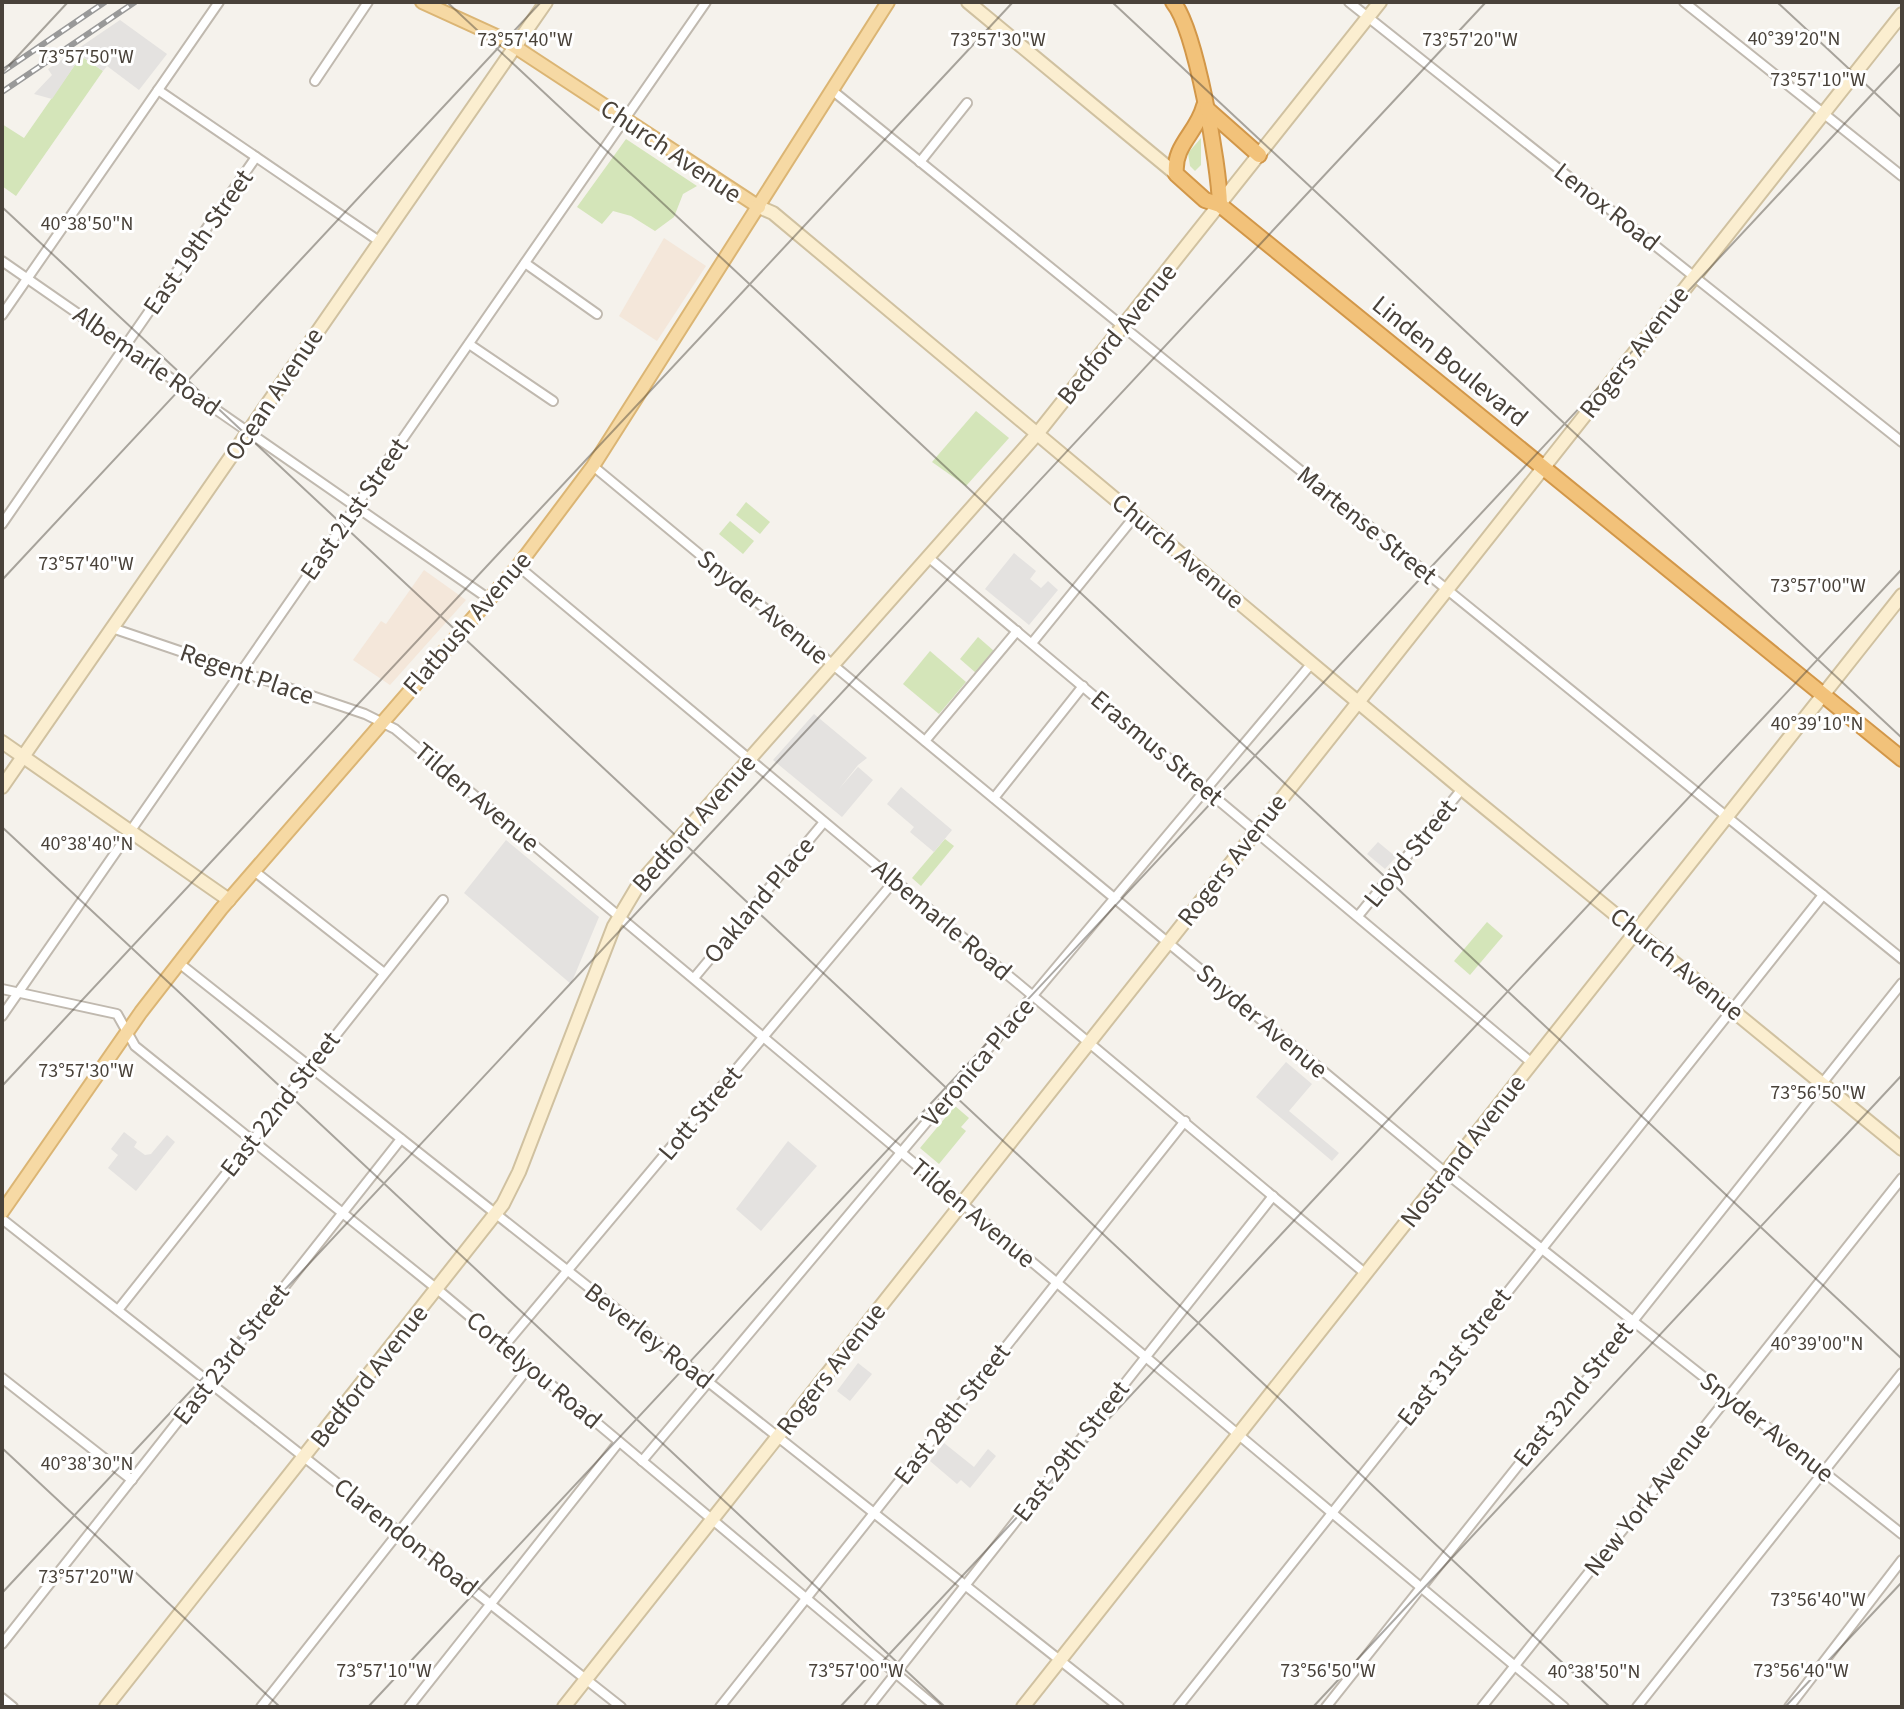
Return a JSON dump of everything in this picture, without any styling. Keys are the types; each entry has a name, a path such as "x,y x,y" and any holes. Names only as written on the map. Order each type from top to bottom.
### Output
{"highway":[{"path":"1173,2 1186,22 1212,130 1220,205"},
{"path":"1176,174 1178,149 1197,125 1204,106"},
{"path":"1204,106 1259,155"},
{"name":"Linden Boulevard","path":"1176,174 1205,200 1220,205 1902,759"}],"main road":[{"name":"Church Avenue","path":"422,2 516,48 759,207 773,213 1462,789 1902,1149"},
{"name":"Ocean Avenue","path":"2,787 546,2"},
{"name":"Flatbush Avenue","path":"2,1212 127,1031 179,963 381,721 518,566 593,466 888,2"},
{"name":"Linden Boulevard","path":"968,2 1176,174"},
{"name":"Bedford Avenue","path":"106,1707 495,1214 519,1172 619,915 649,872 1037,434 1380,2"},
{"name":"Rogers Avenue","path":"564,1707 1902,14"},
{"name":"Nostrand Avenue","path":"1023,1707 1902,595"},
{"path":"2,742 229,900"}],"street":[{"path":"2,315 219,2"},
{"path":"315,81 368,2"},
{"name":"East 21st Street","path":"2,1016 706,2"},
{"name":"Lenox Road","path":"1349,2 1902,442"},
{"path":"1684,2 1902,176"},
{"path":"158,90 379,241"},
{"name":"Martense Street","path":"833,91 1902,959"},
{"path":"920,162 967,103"},
{"name":"East 19th Street","path":"2,524 256,157"},
{"name":"Albemarle Road","path":"2,261 489,599"},
{"path":"525,263 597,314"},
{"path":"469,344 553,401"},
{"name":"Snyder Avenue","path":"593,466 1446,1173 1902,1534"},
{"path":"1032,643 1135,516"},
{"name":"Erasmus Street","path":"928,557 1532,1063"},
{"name":"Albemarle Road","path":"518,566 1366,1274"},
{"name":"Regent Place","path":"112,628 381,721"},
{"path":"925,741 1017,631"},
{"name":"Veronica Place","path":"642,1461 1312,663"},
{"path":"994,798 1083,686"},
{"name":"Tilden Avenue","path":"381,721 619,915 1564,1707"},
{"name":"Lloyd Street","path":"1358,916 1462,789"},
{"name":"Oakland Place","path":"694,978 824,822"},
{"path":"254,871 384,973"},
{"name":"Lott Street","path":"505,1345 895,880"},
{"name":"East 31st Street","path":"1178,1707 1823,895"},
{"name":"East 22nd Street","path":"118,1310 443,900"},
{"name":"Beverley Road","path":"179,963 1119,1707"},
{"name":"East 32nd Street","path":"1326,1707 1902,983"},
{"name":"Cortelyou Road","path":"2,989 117,1014 135,1046 505,1345 936,1707"},
{"name":"East 28th Street","path":"720,1707 1185,1121"},
{"name":"East 23rd Street","path":"2,1644 401,1139"},
{"name":"New York Avenue","path":"1482,1707 1902,1178"},
{"name":"East 29th Street","path":"869,1707 1273,1196"},
{"name":"Clarendon Road","path":"2,1219 621,1707"},
{"path":"261,1707 529,1367"},
{"path":"1637,1707 1902,1373"},
{"path":"2,1378 132,1480"},
{"path":"409,1707 619,1442"},
{"path":"1789,1707 1902,1560"},
{"path":"2,1698 13,1707"}],"shaded area":[{"path":"120,20 167,54 139,90 107,66 103,71 81,56 52,99 34,94 52,75 48,69"},
{"path":"664,238 706,266 657,341 619,316"},
{"path":"1014,553 1036,571 1030,579 1041,588 1048,581 1058,590 1029,625 985,589"},
{"path":"424,570 466,600 390,685 353,660 381,621 386,624"},
{"path":"814,714 867,758 858,765 839,789 858,767 873,780 842,817 773,760"},
{"path":"901,787 952,830 934,852 910,832 914,827 887,804"},
{"path":"506,840 599,917 571,984 464,893"},
{"path":"1378,842 1396,857 1385,869 1367,854"},
{"path":"1286,1062 1312,1084 1289,1111 1339,1153 1332,1161 1256,1097"},
{"path":"124,1132 137,1142 134,1147 145,1155 151,1154 167,1135 175,1142 136,1191 108,1168 118,1155 111,1149"},
{"path":"788,1141 817,1166 761,1231 736,1209"},
{"path":"858,1363 872,1374 850,1401 837,1391"},
{"path":"944,1443 974,1467 988,1449 996,1456 970,1488 961,1480 957,1484 930,1461"}],"green space":[{"path":"81,56 103,71 16,196 2,186 2,124 24,138"},
{"path":"1201,138 1201,165 1195,171 1190,166 1188,153"},
{"path":"626,139 697,186 683,194 674,217 655,231 631,216 613,211 602,224 577,207"},
{"path":"976,411 1009,438 966,486 932,462"},
{"path":"746,502 770,522 760,534 736,515"},
{"path":"730,521 754,541 743,554 719,534"},
{"path":"978,637 994,651 976,673 960,659"},
{"path":"930,651 966,682 939,714 903,684"},
{"path":"945,839 954,846 921,886 912,878"},
{"path":"1487,922 1503,936 1470,975 1454,961"},
{"path":"955,1106 969,1118 961,1127 966,1131 939,1164 920,1148"}],"railway":[{"path":"2,72 105,2"},
{"path":"2,92 135,2"}]}
